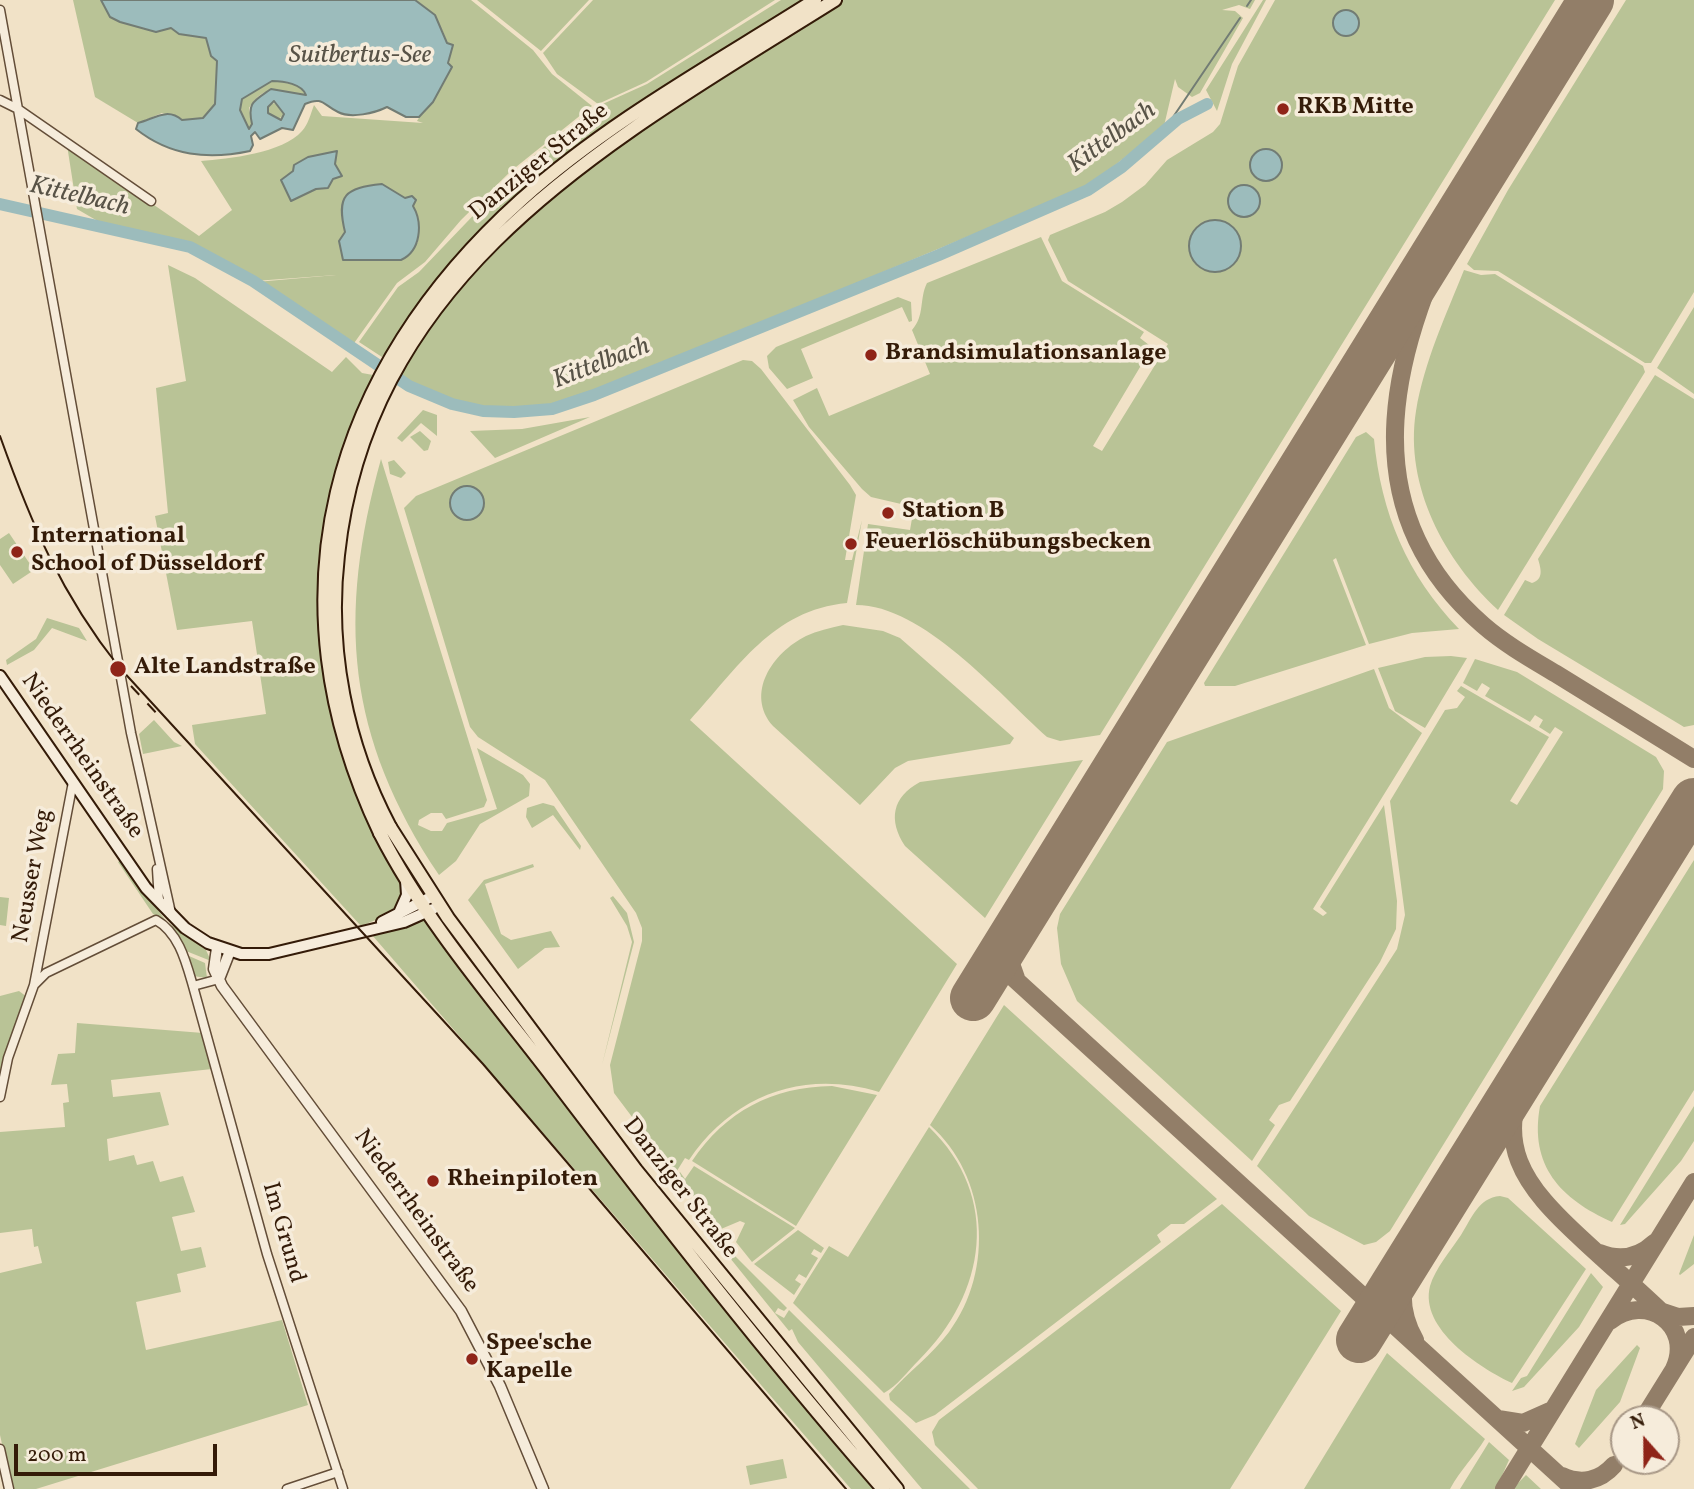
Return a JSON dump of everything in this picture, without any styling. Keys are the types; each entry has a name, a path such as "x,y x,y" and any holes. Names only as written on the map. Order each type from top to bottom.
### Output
{"main road":[{"name":"Danziger Straße","path":"815,0 642,109 581,151 522,199 450,272 394,360 356,427 340,476 325,571 324,619 336,712 351,765 385,830 430,904 666,1223 883,1489"},
{"name":"Danziger Straße","path":"394,360 457,279 530,206 648,117 835,0"},
{"name":"Niederrheinstraße","path":"0,676 139,878 159,902 193,934 217,948 230,951"},
{"name":"Danziger Straße","path":"385,830 406,880 430,904 636,1170 897,1489"},
{"path":"396,915 405,906 406,880"},
{"path":"370,928 396,915 430,904"},
{"path":"230,951 269,954 404,922 430,904"}],"street":[{"path":"0,10 131,733 172,916"},
{"path":"0,100 18,109 151,201"},
{"name":"Neusser Weg","path":"0,1097 8,1058 34,985 73,782"},
{"path":"159,859 159,902"},
{"path":"139,878 155,874 157,870"},
{"path":"34,985 46,973 153,920 163,925 179,946 193,986 219,979"},
{"path":"217,948 214,969 219,979"},
{"path":"219,979 230,951"},
{"name":"Niederrheinstraße","path":"219,979 461,1311 500,1386 543,1489"},
{"name":"Im Grund","path":"193,986 267,1254 343,1489"},
{"path":"0,1449 9,1489"},
{"path":"287,1489 338,1472"}],"green space":[{"path":"73,0 101,0 110,17 156,32 171,28 190,36 206,38 211,56 217,61 215,104 203,118 182,120 162,113 138,123 95,97"},
{"path":"415,0 471,0 533,50 552,74 592,106 511,171 461,220 425,262 397,283 352,346 256,282 336,275 255,281 192,245 101,223 77,209 67,145 199,236 232,210 201,161 255,154 282,145 304,128 314,105 322,116 423,123 417,121 449,73 446,40 438,22","holes":["324,155 335,158 337,177 330,183 300,195 293,171 310,157","384,187 403,197 413,207 416,213 418,242 401,260 343,260 342,238"]},
{"path":"477,0 589,0 541,51"},
{"path":"593,0 775,0 646,82 598,104 557,74 543,53"},
{"path":"781,0 808,0 519,196 446,268 382,357 359,342 398,287 419,272 513,174 552,140 596,107 647,84"},
{"path":"843,0 1255,0 1250,9 1239,5 1222,10 1235,11 1243,18 1200,93 1192,97 1178,87 1175,79 1164,126 1089,186 593,393 567,401 517,409 469,406 445,400 398,376 431,320 533,210 650,121"},
{"path":"1263,0 1266,0 1232,64 1217,111 1206,90"},
{"path":"1275,0 1555,0 1100,735 1060,741 1047,737 983,676 933,635 907,619 881,609 856,605 868,524 910,530 914,507 871,497 809,427 793,400 817,388 829,416 930,374 912,330 919,319 927,283 1041,237 1062,281 1144,332 1140,338 1149,345 1143,355 1146,357 1093,446 1102,451 1168,344 1068,281 1048,240 1050,235 1122,202 1145,185 1167,160 1213,132 1220,124 1238,66"},
{"path":"1626,0 1694,0 1694,292 1651,363 1645,363 1498,271 1474,270 1467,264 1508,190"},
{"path":"272,81 297,86 306,95 277,91 263,93 249,108 252,124 249,129 240,110 242,99"},
{"path":"273,103 279,103 284,111 282,117 273,119 268,114 268,108"},
{"path":"168,265 195,278 332,372 346,357 362,373 373,375 352,426 337,476 326,527 321,577 321,627 326,678 337,730 365,813 404,895 393,913 361,926 195,744 192,725 266,714 252,621 177,630 155,516 168,513 156,388 186,381"},
{"path":"1464,270 1481,275 1495,274 1643,366 1645,372 1498,610 1461,569 1446,545 1423,494 1416,467 1416,411 1424,375"},
{"path":"898,297 911,302 912,321 909,322 902,307 801,349 813,378 787,389 769,368 767,356 776,347"},
{"path":"1694,307 1694,394 1657,368"},
{"path":"743,360 752,361 761,369 856,495 845,560 852,560 862,520 847,603 821,608 777,629 741,662 690,720 957,964 879,1092 824,1084 798,1086 772,1093 727,1119 707,1137 689,1160 685,1158 675,1174 614,1093 610,1065 642,941 642,928 636,913 545,780 478,737 470,727 404,508 416,496"},
{"path":"1655,375 1694,399 1694,725 1684,727 1538,639 1504,615 1525,580 1532,583 1540,576 1538,559"},
{"path":"423,410 437,415 437,436 421,423 402,442 397,438"},
{"path":"590,417 495,458 470,431 522,429"},
{"path":"420,431 431,441 428,450 424,451 410,437"},
{"path":"1366,432 1374,439 1383,492 1400,542 1425,587 1459,629 1412,633 1369,644 1336,558 1333,560 1366,645 1235,686 1205,686 1204,683 1356,437"},
{"path":"381,459 487,800 484,807 446,819 442,813 431,813 419,820 418,825 431,831 442,831 447,823 497,809 477,748 523,775 530,784 529,796 480,824 456,861 439,875 408,824 385,774 368,724 359,674 355,623 358,571"},
{"path":"394,460 406,473 401,478 390,474 388,462"},
{"path":"9,533 34,570 13,584 0,565 0,539"},
{"path":"47,618 79,628 87,641 52,628 34,650 7,665 6,660 36,639"},
{"path":"843,625 883,631 900,638 1014,738 1010,744 908,761 895,768 860,805 773,726 765,714 762,701 766,675 783,653 806,636"},
{"path":"1425,657 1467,658 1425,728 1395,711 1378,668"},
{"path":"1475,659 1517,672 1656,757 1664,771 1663,789 1390,1231 1376,1242 1364,1245 1309,1216 1257,1166 1397,949 1405,915 1390,801 1445,710 1457,708 1465,697 1457,691 1461,686 1549,737 1510,801 1517,805 1563,732 1555,727 1550,734 1539,727 1543,720 1535,715 1530,722 1485,696 1490,688 1482,683 1477,691 1463,683"},
{"path":"1374,669 1389,708 1422,733 1313,909 1323,916 1327,913 1320,907 1384,805 1397,901 1396,929 1380,962 1290,1101 1279,1105 1269,1120 1275,1125 1252,1161 1077,1001 1061,964 1057,928 1060,914 1167,742"},
{"path":"154,720 174,742 182,746 143,754 139,734"},
{"path":"1083,760 985,918 905,846 896,827 898,802 920,782"},
{"path":"543,803 554,806 581,846 580,850 553,815 532,828 526,817 527,808"},
{"path":"121,860 166,921 206,950 211,961 186,951 160,918 153,914 118,862"},
{"path":"1694,860 1694,1090 1612,1222 1578,1203 1553,1178 1544,1163 1539,1146 1540,1106"},
{"path":"533,864 534,867 485,884 501,934 511,940 551,931 560,947 545,948 518,969 468,900 484,880"},
{"path":"613,896 627,913 634,942 602,1065 632,942 627,926 610,898"},
{"path":"0,897 9,898 6,926 0,925"},
{"path":"427,920 701,1279 873,1489 851,1489 372,935"},
{"path":"189,956 205,963 207,978 193,976"},
{"path":"19,991 27,997 0,1083 0,996"},
{"path":"1004,1005 1217,1199 1184,1224 1171,1224 1157,1235 1161,1242 935,1415 916,1423 890,1400 889,1394 949,1332 964,1307 974,1281 978,1253 974,1197 964,1170 949,1146 930,1125"},
{"path":"77,1023 203,1033 212,1069 111,1080 113,1097 160,1092 169,1125 107,1139 109,1161 134,1155 137,1165 153,1161 160,1182 183,1176 195,1212 172,1217 181,1251 201,1247 206,1267 177,1274 181,1292 136,1302 146,1350 282,1320 308,1405 36,1489 12,1489 0,1435 0,1273 42,1263 38,1246 34,1247 32,1229 0,1233 0,1132 65,1127 63,1103 69,1102 67,1084 51,1085 58,1054 75,1053"},
{"path":"832,1086 877,1095 796,1226 692,1161 720,1128 752,1105 790,1091"},
{"path":"1694,1106 1694,1141 1681,1161 1625,1224 1620,1225"},
{"path":"929,1127 952,1154 968,1184 976,1214 976,1245 971,1276 959,1306 942,1334 902,1378 884,1393 793,1303 829,1246 848,1257"},
{"path":"694,1166 795,1228 752,1262 736,1242 745,1223 740,1221 721,1229 677,1177 680,1172 685,1179"},
{"path":"1500,1196 1508,1198 1586,1269 1512,1383 1484,1368 1455,1345 1443,1332 1429,1302 1430,1286 1436,1273 1472,1216 1486,1201"},
{"path":"1222,1204 1341,1311 1230,1489 978,1489 935,1445 932,1432 939,1420"},
{"path":"798,1230 824,1248 821,1253 814,1249 811,1254 818,1258 806,1278 799,1274 795,1280 801,1284 794,1295 754,1264"},
{"path":"1694,1235 1694,1264 1680,1275 1679,1274"},
{"path":"715,1236 787,1308 784,1311 778,1308 775,1313 784,1318 789,1310 970,1489 922,1489 798,1342 792,1329 789,1331 713,1237"},
{"path":"1591,1273 1603,1287 1579,1327 1524,1387 1512,1391 1521,1378 1527,1376"},
{"path":"1637,1345 1640,1348 1620,1402 1617,1405 1610,1405 1610,1413 1579,1448 1575,1444 1596,1390"},
{"path":"1387,1353 1485,1439 1450,1489 1304,1489"},
{"path":"1489,1442 1509,1460 1496,1489 1460,1489"},
{"path":"783,1459 787,1478 750,1485 746,1466"},
{"path":"1526,1475 1541,1489 1512,1489"}],"water":[{"name":"Suitbertus-See","path":"101,0 415,0 435,15 447,43 453,45 448,63 452,67 433,102 419,117 406,117 387,107 370,113 349,115 316,101 305,104 293,130 282,128 260,139 255,132 251,136 253,145 250,151 219,155 190,154 162,145 136,129 138,123 166,114 182,120 203,118 215,104 217,61 211,56 206,38 179,34 171,28 156,32 110,17","holes":["272,81 297,86 306,95 271,89 251,106 252,124 249,129 240,110 242,99","274,101 284,114 281,120 268,113 268,107"]},
{"path":"1346,10 1355,14 1359,23 1355,32 1346,36 1337,32 1333,23 1337,14"},
{"path":"1266,149 1277,154 1282,165 1277,176 1266,181 1255,176 1250,165 1255,154"},
{"path":"337,151 335,164 342,176 333,179 328,188 316,189 291,201 281,180 293,171 294,165 308,157"},
{"path":"382,184 405,198 412,196 416,200 413,206 419,228 413,250 401,260 343,260 339,241 345,232 342,209 346,196 359,188"},
{"path":"1244,185 1255,190 1260,201 1255,212 1244,217 1233,212 1228,201 1233,190"},
{"path":"1215,220 1225,222 1233,228 1239,236 1239,256 1233,264 1225,270 1215,272 1205,270 1197,264 1191,256 1189,246 1191,236 1197,228 1205,222"},
{"path":"467,486 479,491 484,503 479,515 467,520 455,515 450,503 455,491"}],"waterway":[{"path":"1247,6 1251,0"},
{"path":"1165,129 1240,18"},
{"name":"Kittelbach","path":"0,204 190,247 253,281 409,386 452,404 483,411 552,409 594,395 939,255 1088,190 1122,167 1178,119 1207,104"}],"taxiway":[{"path":"1467,199 1419,308 1404,364 1396,420 1397,474 1411,527 1439,578 1483,625 1520,652 1694,759"},
{"path":"1015,929 1009,958 1016,978"},
{"path":"995,961 1574,1489"},
{"path":"1533,1061 1520,1090 1514,1116 1514,1140 1519,1161 1529,1181 1562,1221 1668,1318"},
{"path":"1504,1489 1694,1182"},
{"path":"1600,1253 1628,1257 1642,1252 1654,1243"},
{"path":"1415,1340 1409,1329 1403,1294 1406,1271 1416,1249"},
{"path":"1610,1321 1624,1313 1638,1310 1663,1318 1678,1339 1674,1369"},
{"path":"1660,1311 1678,1317 1694,1316"},
{"path":"1652,1405 1694,1337"},
{"path":"1498,1419 1523,1423 1550,1411"},
{"path":"1562,1476 1590,1480 1610,1469"}],"runway":[{"path":"973,998 1591,0"},
{"path":"1359,1340 1694,801"}],"tram line":[{"path":"0,436 49,557 80,612 119,667 483,1064 846,1489"}],"railway":[{"path":"131,686 160,717"}],"place":[{"name":"RKB Mitte","path":"1283,109"},
{"name":"Brandsimulationsanlage","path":"871,355"},
{"name":"Station B","path":"888,513"},
{"name":"Feuerlöschübungsbecken","path":"851,544"},
{"name":"International School of Düsseldorf","path":"17,552"},
{"name":"Alte Landstraße","path":"118,669"},
{"name":"Rheinpiloten","path":"433,1181"},
{"name":"Spee'sche Kapelle","path":"472,1359"}]}
